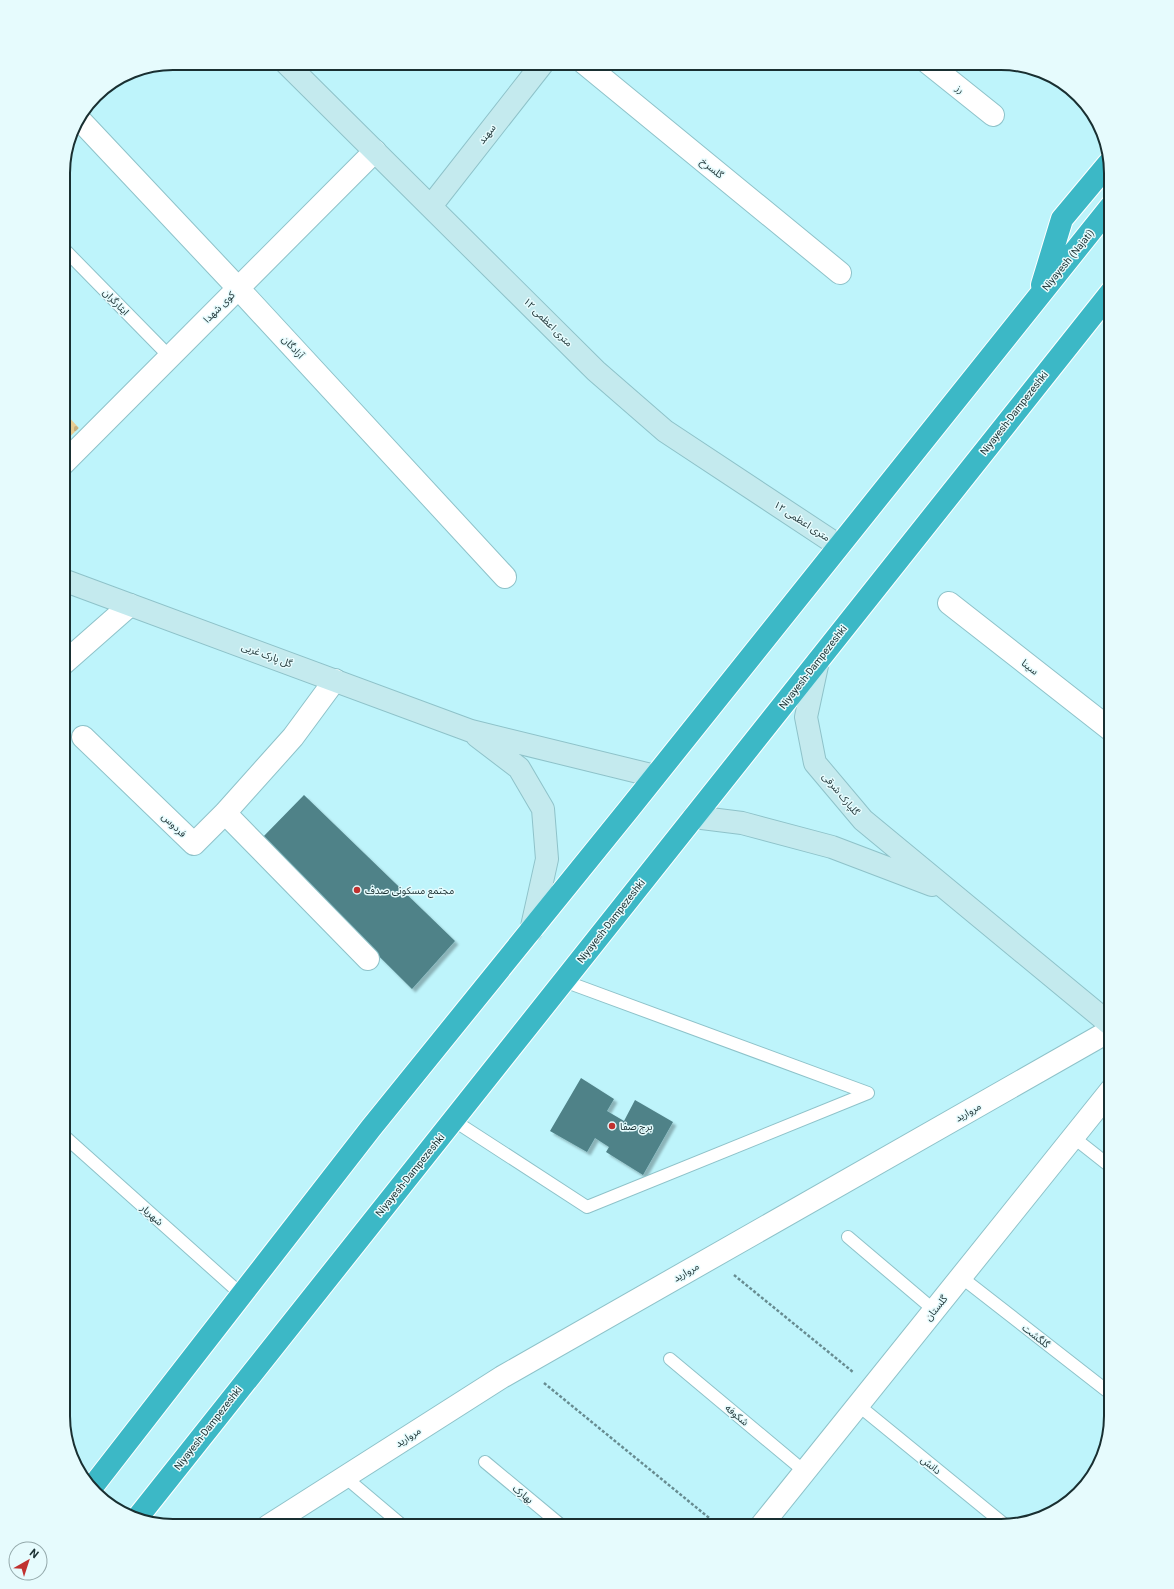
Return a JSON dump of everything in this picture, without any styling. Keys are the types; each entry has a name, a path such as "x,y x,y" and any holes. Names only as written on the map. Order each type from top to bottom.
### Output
{"highway":[{"path":"95,1483 371,1128 630,809 1039,296 1062,219 1104,169"},
{"name":"Niyayesh (Najati)","path":"1039,296 1104,215"},
{"path":"1084,325 1104,301"},
{"path":"1084,325 1104,311"},
{"name":"Niyayesh-Dampezeshki","path":"140,1514 1084,325"}],"main road":[{"name":"۱۲ متری اعظمی","path":"293,70 596,371 665,431 839,546"},
{"name":"سهند","path":"431,206 538,70"},
{"name":"گل پارک غربی","path":"70,583 471,731"},
{"name":"گلپارک شرقی","path":"818,661 806,717 815,763 863,820 1104,1019"},
{"path":"471,731 656,776"},
{"path":"471,731 519,768 543,809 547,859 531,931"},
{"name":"گلپارک شرقی","path":"694,818 742,823 832,847 948,891"}],"street":[{"name":"گلسرخ","path":"593,70 840,273"},
{"name":"رز","path":"937,70 993,115"},
{"name":"آزادگان","path":"83,124 238,288 505,577"},
{"name":"کوی شهدا","path":"70,457 375,151"},
{"name":"سینا","path":"949,603 1104,725"},
{"path":"70,658 130,604"},
{"name":"فردوس","path":"83,737 194,844 225,813 293,737 335,680"},
{"path":"225,813 368,960"},
{"name":"مروارید","path":"279,1519 522,1365 1104,1034"},
{"name":"گلستان","path":"766,1519 1104,1099"}],"lane":[{"name":"ایثارگران","path":"70,255 170,357"},
{"path":"454,1120 587,1207 868,1093 564,981"},
{"path":"1073,1137 1104,1161"},
{"name":"شهریار","path":"70,1141 242,1295"},
{"path":"848,1238 934,1310"},
{"name":"گلگشت","path":"961,1277 1104,1389"},
{"name":"شکوفه","path":"670,1359 804,1471"},
{"name":"دانش","path":"858,1405 998,1519"},
{"name":"بهارک","path":"485,1462 554,1519"},
{"path":"345,1478 395,1519"}],"path":[{"path":"713,1257 872,1388"},
{"path":"522,1365 710,1519"}],"green space":[{"path":"70,418 79,428 70,436"}],"building":[{"name":"مجتمع مسکونی صدف","path":"304,795 455,941 412,989 261,839"},
{"name":"برج صفا","path":"581,1078 614,1099 607,1111 624,1121 635,1100 673,1122 643,1175 606,1152 609,1147 595,1138 587,1152 550,1131"}],"place":[{"name":"مجتمع مسکونی صدف","path":"357,890"},
{"name":"برج صفا","path":"612,1126"}]}
